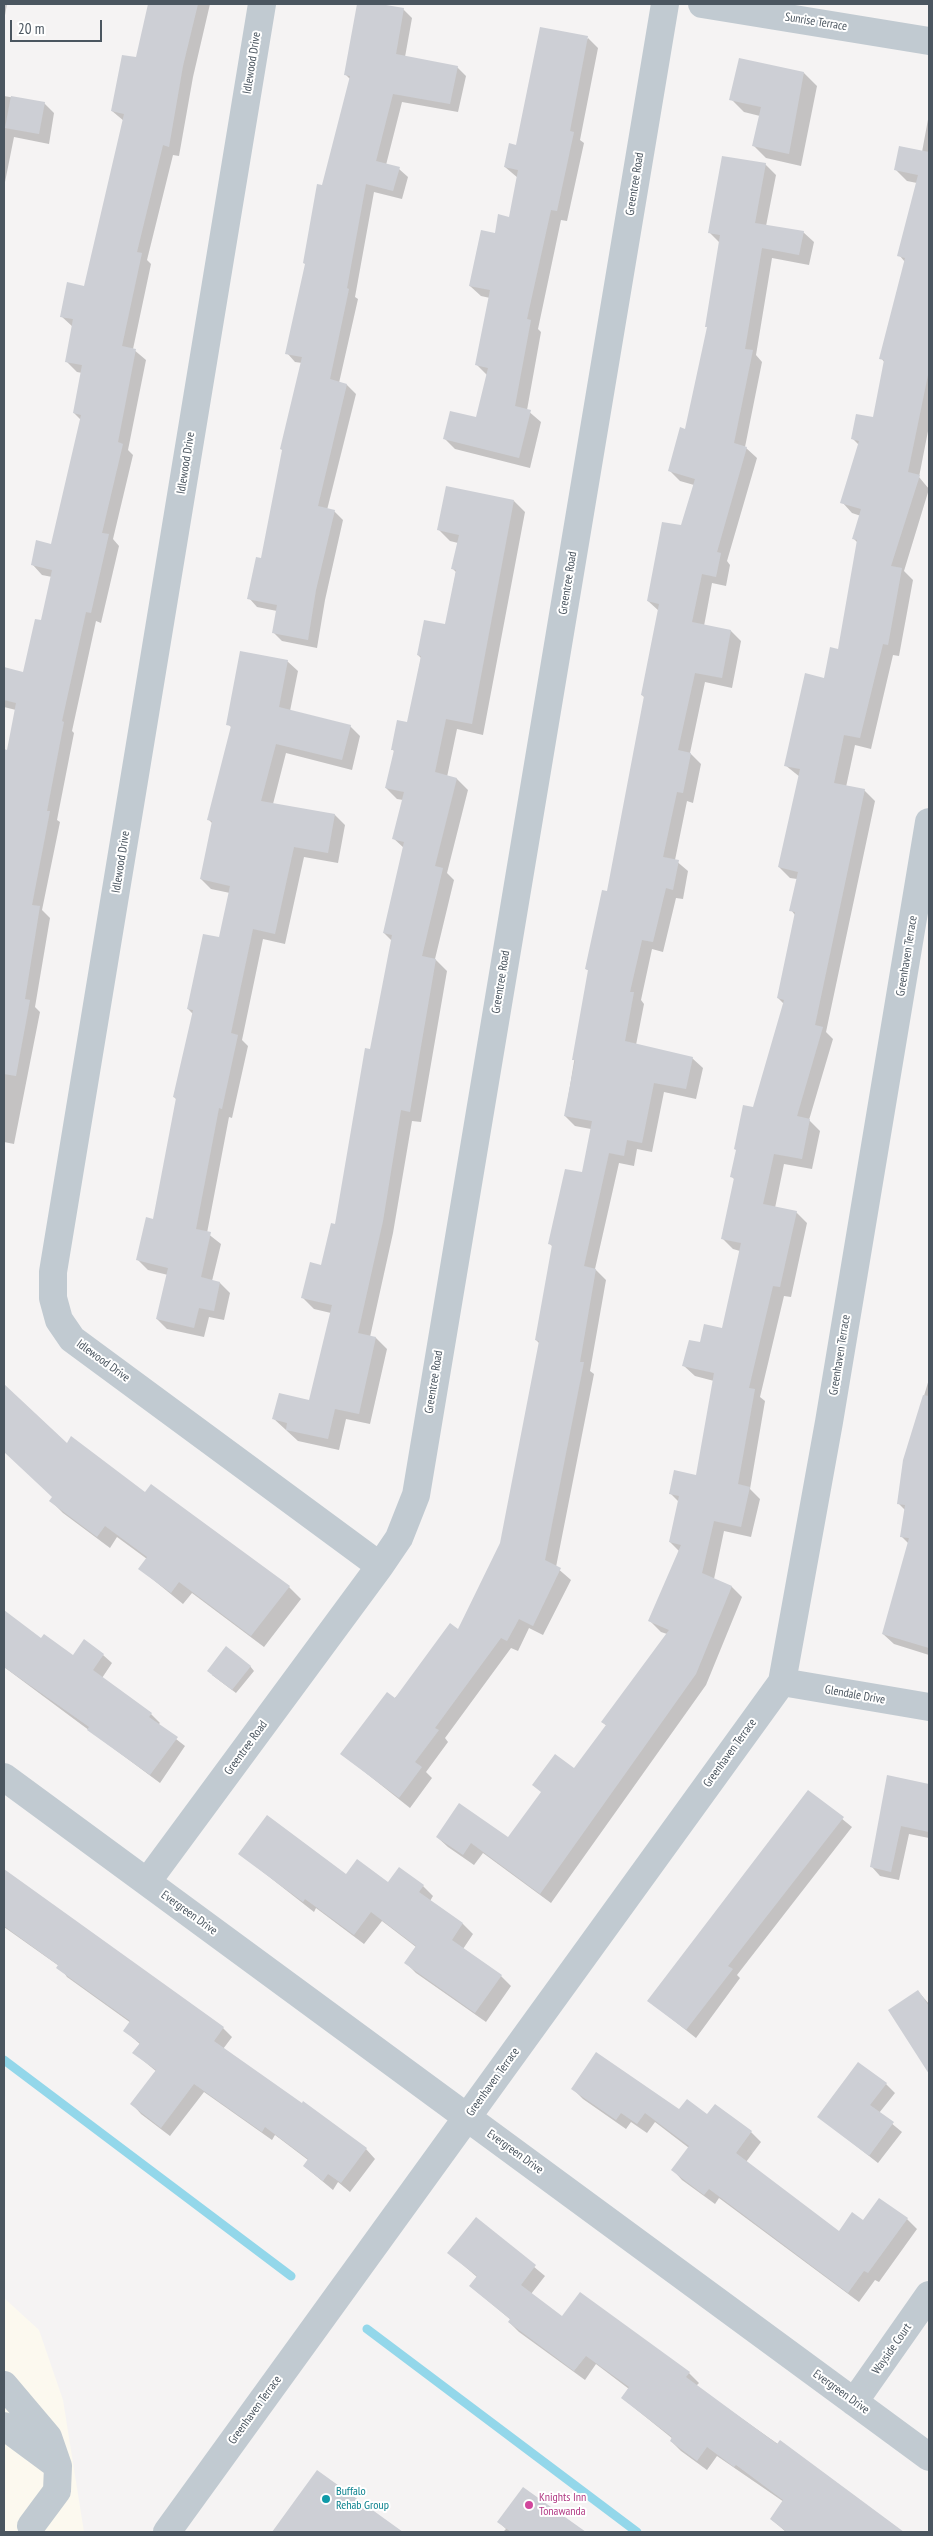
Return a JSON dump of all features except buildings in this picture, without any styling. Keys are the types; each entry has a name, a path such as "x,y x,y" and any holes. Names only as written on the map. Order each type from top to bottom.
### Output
{"street":[{"name":"Idlewood Drive","path":"262,4 53,1272 53,1298 59,1320 72,1339 380,1566"},
{"name":"Greentree Road","path":"147,1882 380,1566 399,1538 416,1495 665,4"},
{"name":"Sunrise Terrace","path":"702,4 929,41"},
{"name":"Greenhaven Terrace","path":"167,2532 782,1682 829,1422 929,822"},
{"name":"Glendale Drive","path":"782,1682 929,1707"},
{"name":"Evergreen Drive","path":"4,1777 929,2457"},
{"name":"Wayside Court","path":"854,2402 929,2295"},
{"path":"7,2397 48,2437 55,2457 56,2491 31,2526"},
{"path":"4,2426 55,2457"}],"shaded area":[{"path":"4,2298 39,2330 63,2400 84,2532 4,2532"}],"waterway":[{"path":"4,2060 291,2276"},
{"path":"367,2329 637,2532"}],"place":[{"name":"Buffalo Rehab Group","path":"326,2499"},
{"name":"Knights Inn Tonawanda","path":"529,2505"}]}
